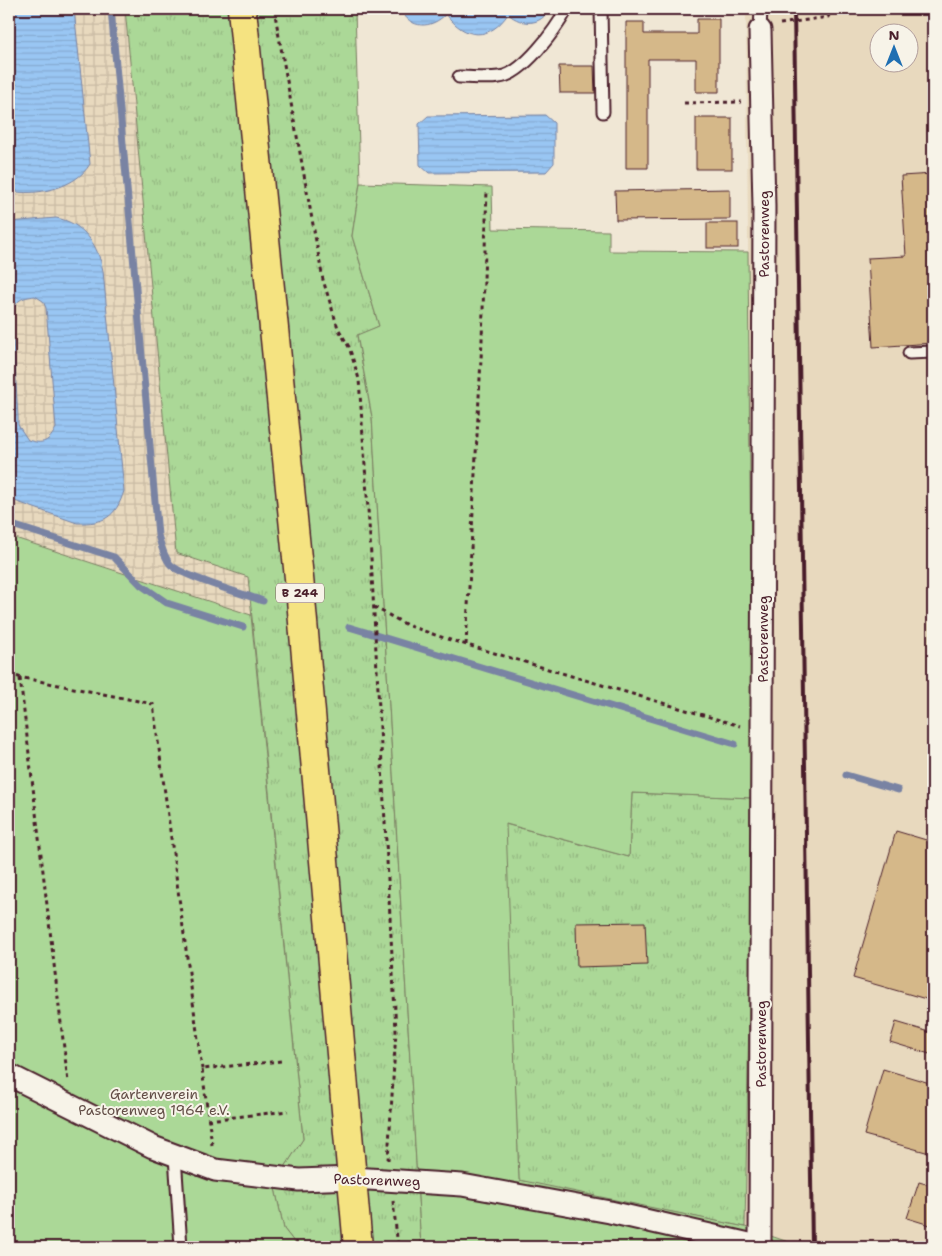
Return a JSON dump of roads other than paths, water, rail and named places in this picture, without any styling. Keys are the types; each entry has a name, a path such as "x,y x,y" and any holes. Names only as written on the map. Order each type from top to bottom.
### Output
{"main road":[{"name":"B 244","path":"242,9 301,598 358,1247"}],"street":[{"name":"Pastorenweg","path":"9,1075 175,1156 215,1170 299,1180 353,1178 462,1185 521,1194 761,1247 764,207 760,30"}],"lane":[{"path":"459,77 500,77 510,73 539,49 566,9"},
{"path":"601,9 603,112"},
{"path":"760,30 761,9"},
{"path":"909,353 933,352"},
{"path":"175,1156 182,1247"}],"water":[{"path":"9,9 74,9 90,164 75,179 54,189 31,192 9,191"},
{"path":"400,9 550,9 541,19 531,22 519,21 508,14 493,29 477,34 461,29 446,14 428,25 415,24"},
{"path":"545,115 554,123 554,163 546,172 429,173 420,165 419,124 428,116"},
{"path":"56,218 66,221 82,230 93,244 101,261 124,491 113,513 102,520 77,523 9,499 9,222","holes":["35,296 43,301 46,308 56,428 48,439 38,442 28,440 18,425 12,313 18,302 23,299"]}],"waterway":[{"path":"111,9 158,535 162,550 170,564 176,569 263,601"},
{"path":"9,524 114,557 141,585 167,603 243,627"},
{"path":"349,627 735,744"},
{"path":"846,775 898,790"}],"railway":[{"path":"794,9 812,1247"}],"park label":[{"name":"Gartenverein Pastorenweg 1964 e.V.","path":"154,1102"}]}
